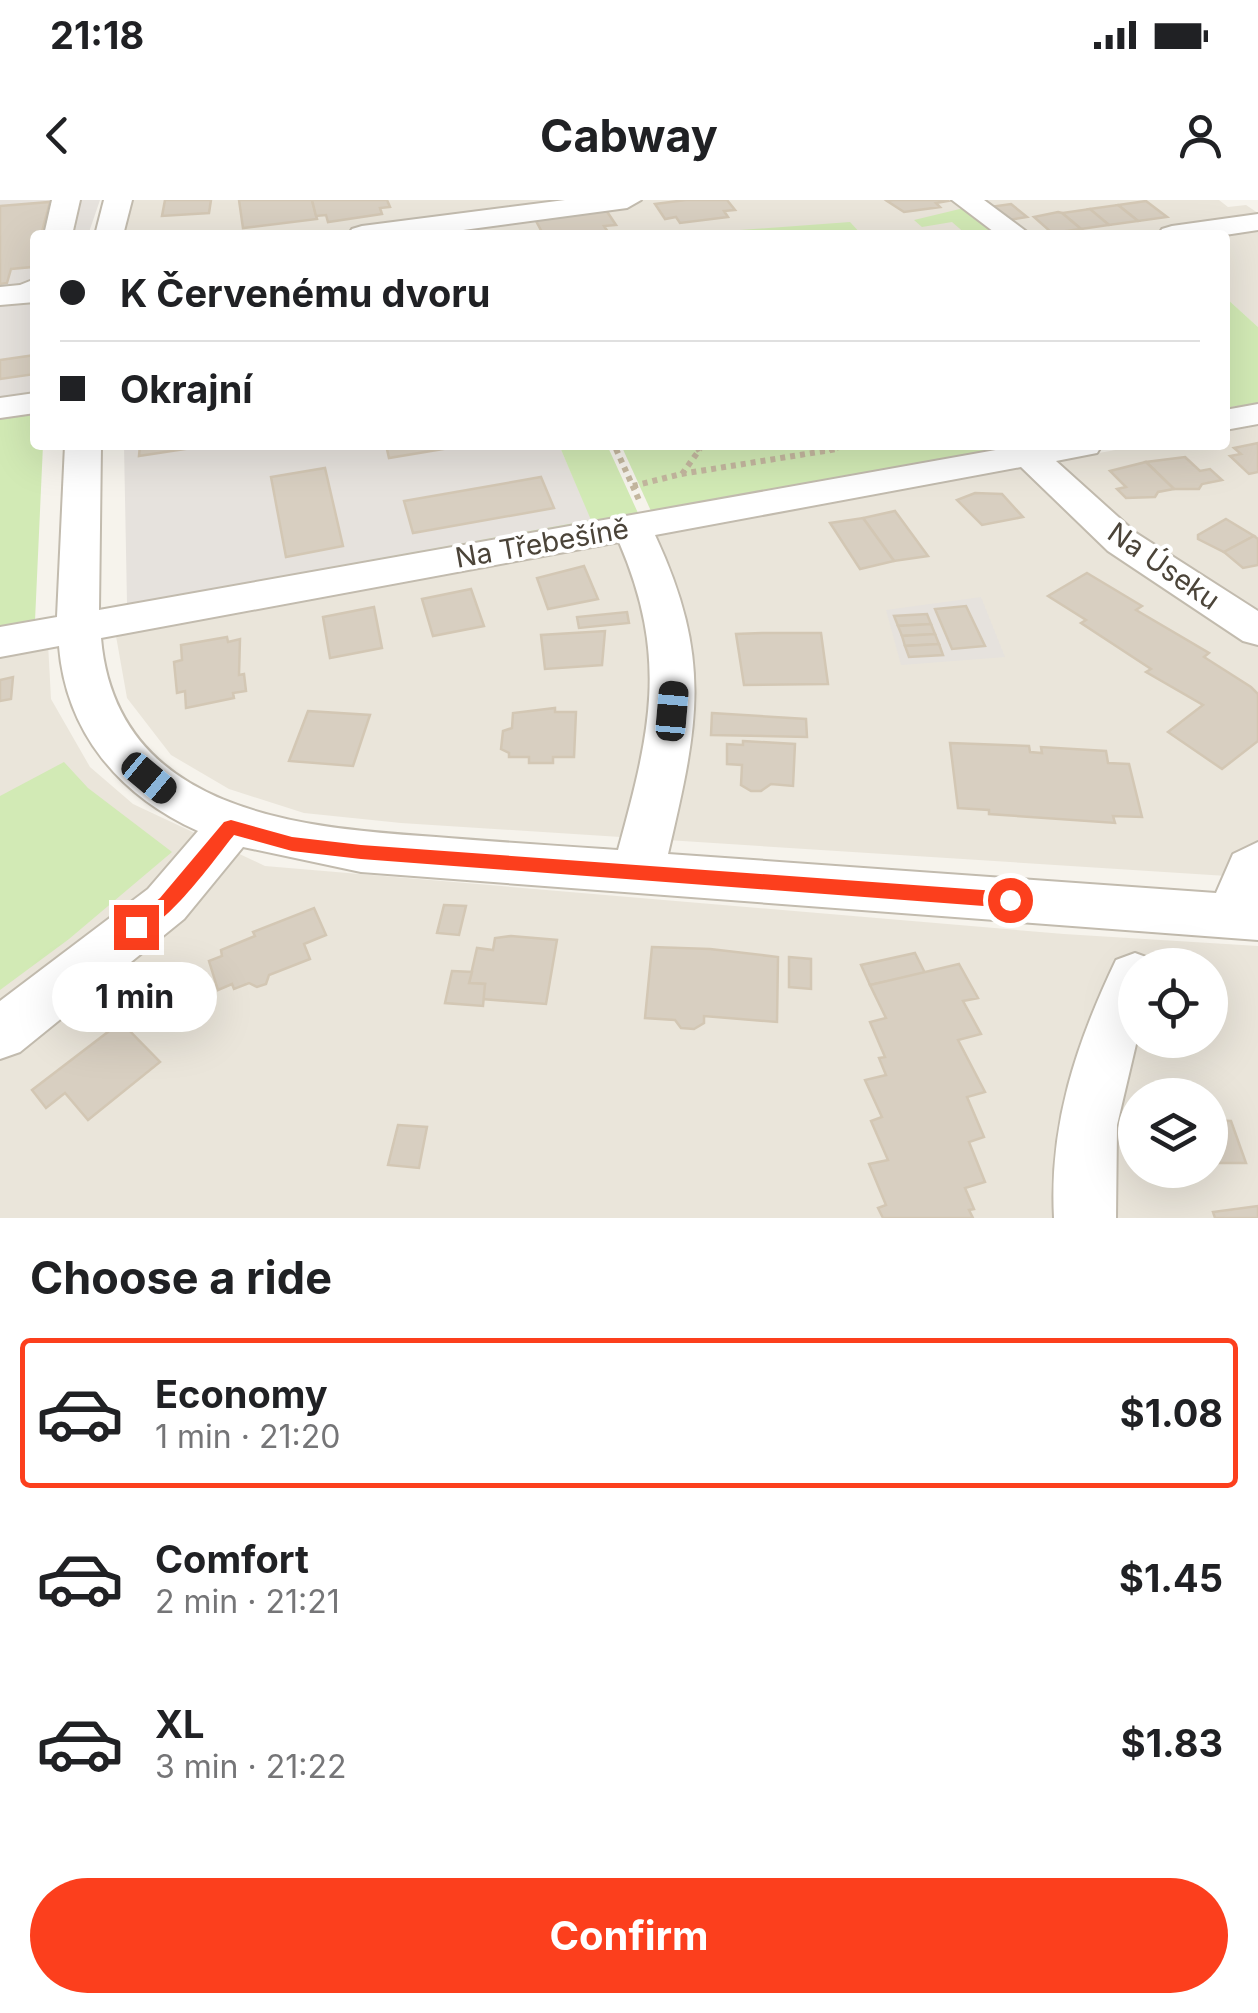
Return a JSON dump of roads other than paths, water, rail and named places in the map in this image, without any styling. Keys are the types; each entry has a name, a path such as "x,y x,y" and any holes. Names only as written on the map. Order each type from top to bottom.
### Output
{"street":[{"path":"59,230 66,200"},
{"path":"110,230 118,200"},
{"path":"441,230 488,227 627,200"},
{"path":"966,200 1010,230"},
{"path":"1195,200 1228,226"},
{"path":"1203,230 1258,222"},
{"path":"0,408 30,404"},
{"path":"1230,419 1258,414"},
{"path":"83,450 80,628 84,674 92,703 130,762 168,793 231,827 292,844 361,852 1245,917 1251,868 1258,862"},
{"name":"Na Třebešíně","path":"0,642 639,512 1057,450"},
{"name":"Na Úseku","path":"1030,455 1122,542 1258,631"},
{"path":"638,872 669,745 674,677 662,597 639,512"},
{"path":"0,1034 166,904 231,827"},
{"path":"1146,948 1160,911"},
{"path":"1085,1218 1092,1095 1106,1038 1118,1013"}]}
